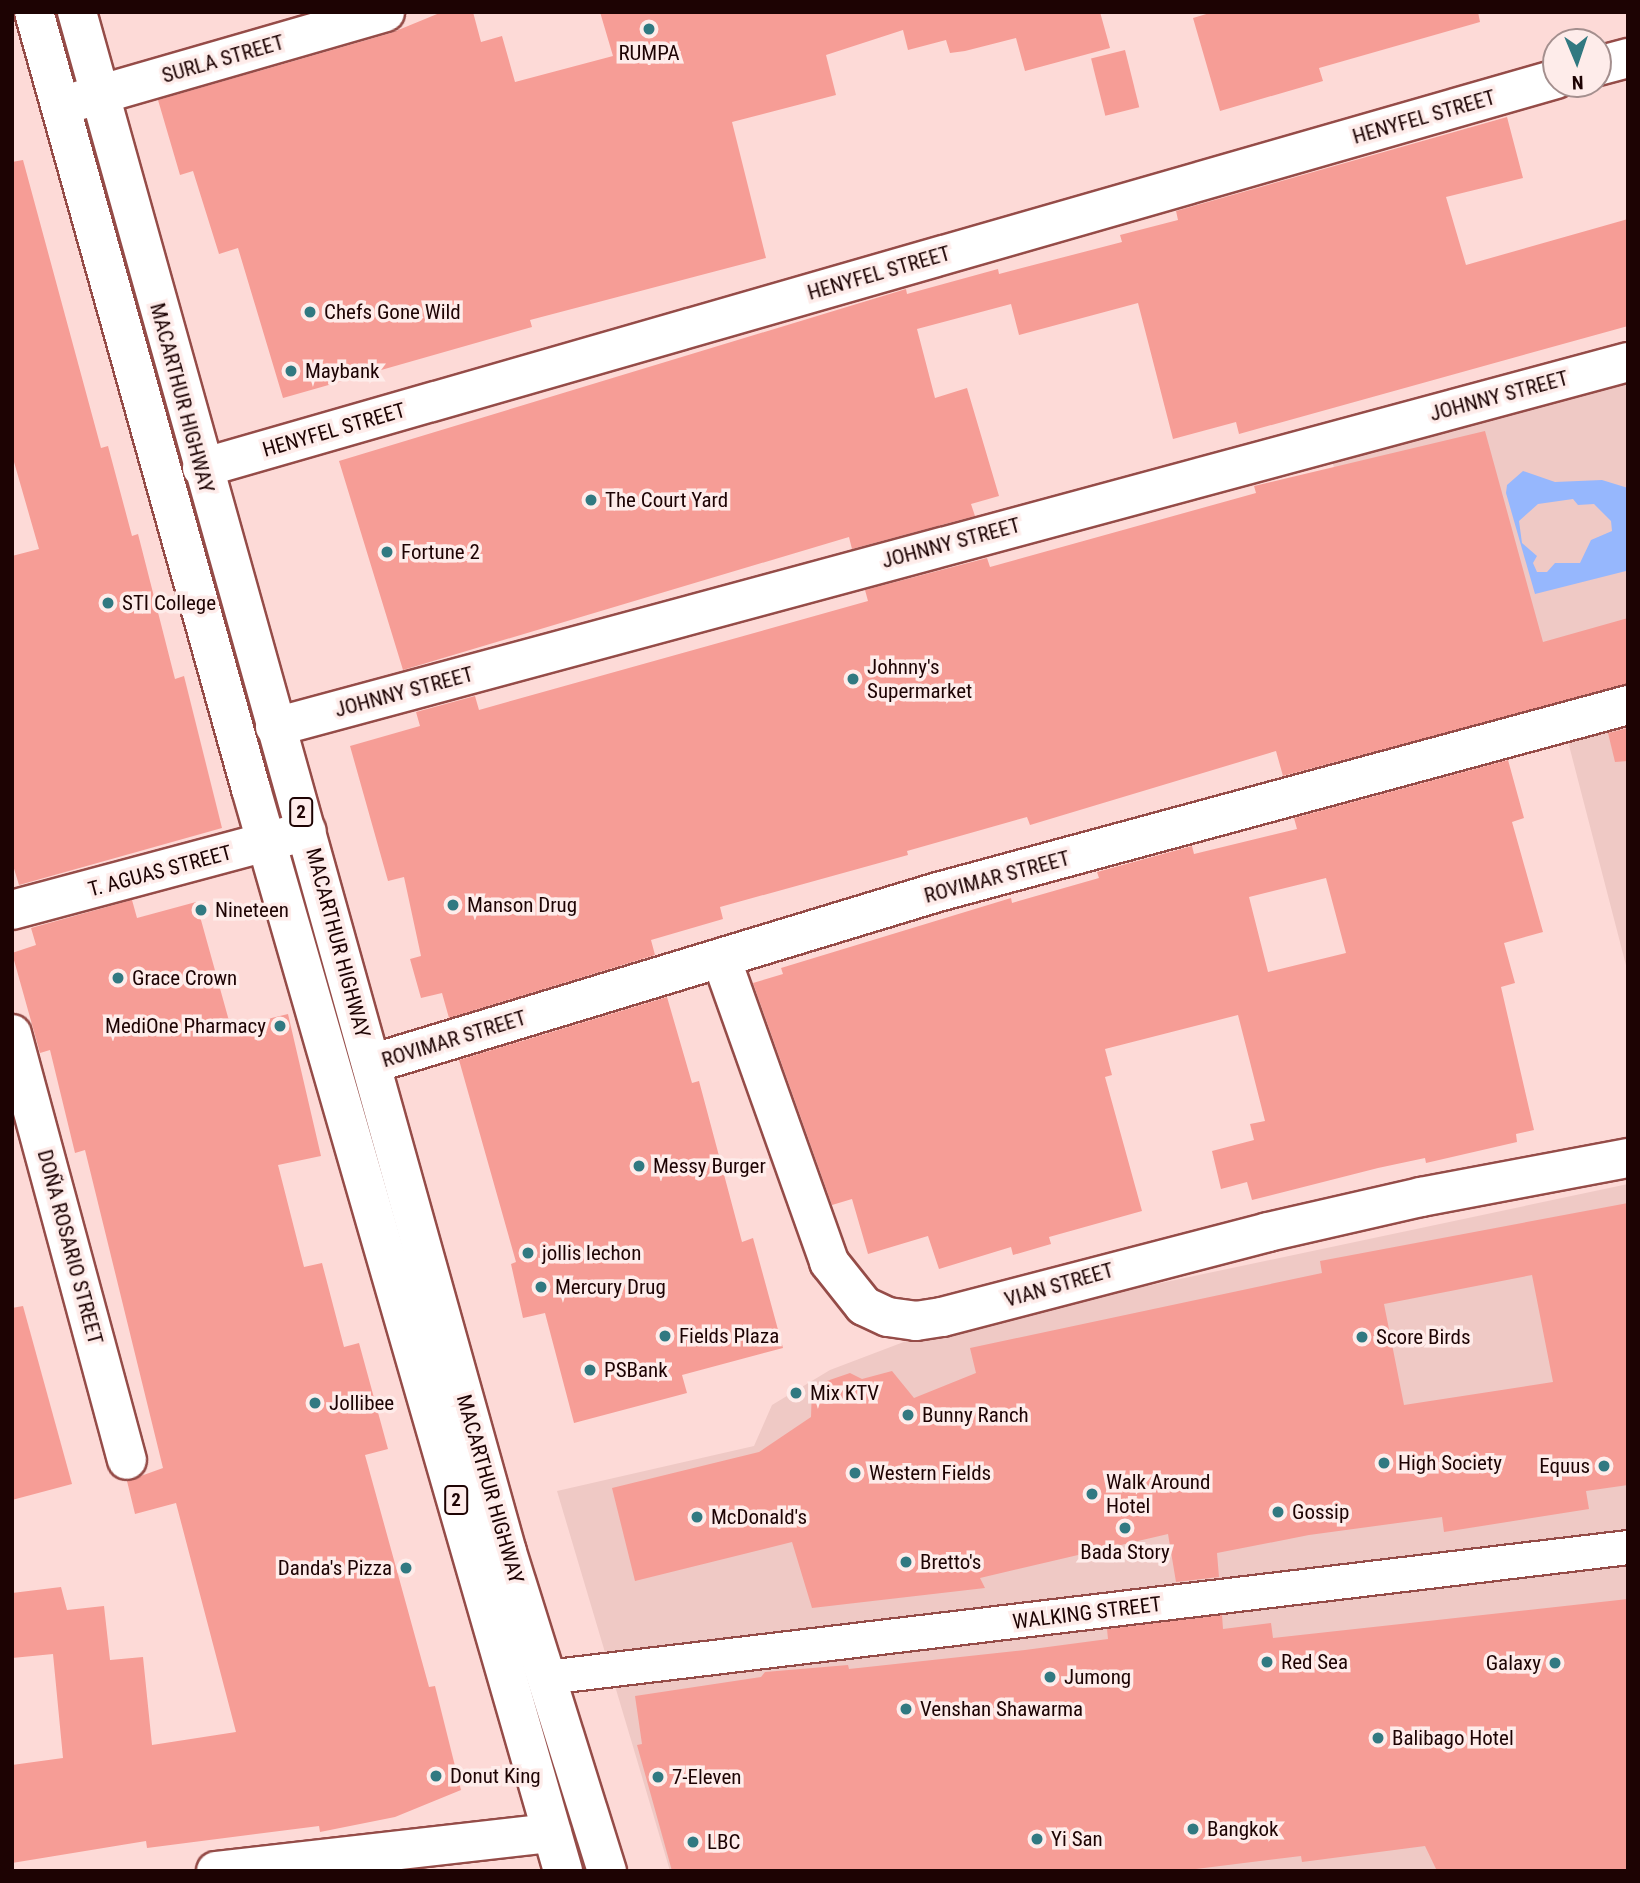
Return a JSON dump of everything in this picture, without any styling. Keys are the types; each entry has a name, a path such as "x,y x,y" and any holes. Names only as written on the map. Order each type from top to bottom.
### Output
{"main road":[{"name":"MACARTHUR HIGHWAY","path":"34,12 267,842 563,1871"},
{"name":"MACARTHUR HIGHWAY","path":"77,12 202,468 307,831 507,1552 607,1871"},
{"name":"SURLA STREET","path":"61,106 385,12"},
{"name":"HENYFEL STREET","path":"202,468 1542,83"},
{"name":"JOHNNY STREET","path":"275,727 1628,362"},
{"name":"ROVIMAR STREET","path":"371,1064 939,892 1628,705"},
{"name":"T. AGUAS STREET","path":"12,910 307,831"},
{"name":"VIAN STREET","path":"721,958 829,1262 864,1306 888,1317 916,1321 942,1317 1281,1229 1628,1158"},
{"name":"DOÑA ROSARIO STREET","path":"12,1034 127,1460"},
{"path":"216,1871 271,1867 552,1833"}],"street":[{"name":"WALKING STREET","path":"547,1677 1628,1547"}],"shaded area":[{"path":"1628,362 1628,973 1564,726 1417,759 1327,443"},
{"path":"1628,1184 1628,1871 670,1871 557,1491 754,1446 772,1405 830,1370 930,1332"}],"water":[{"path":"1523,471 1555,482 1602,480 1628,488 1626,571 1535,594 1506,493 1507,485","holes":["1573,499 1578,505 1594,504 1611,521 1612,531 1591,540 1580,563 1555,563 1547,572 1537,572 1533,563 1537,556 1522,543 1519,521 1538,504"]}],"building":[{"path":"442,12 473,12 481,42 502,36 515,82 613,56 600,12 1100,12 1110,48 1025,71 1016,38 950,53 946,40 908,50 903,30 826,55 836,95 732,122 766,258 530,320 532,327 283,398 238,248 219,254 193,171 180,175 158,100 391,33"},
{"path":"1213,12 1478,12 1480,22 1319,68 1323,81 1220,111 1193,18"},
{"path":"1125,50 1139,107 1105,116 1091,58"},
{"path":"1507,117 1523,178 1446,197 1466,265 1628,219 1628,326 1239,434 1236,422 1173,439 1138,303 1019,335 1011,304 917,329 935,398 967,388 999,496 971,504 975,516 852,549 849,537 403,670 339,461 906,289 907,294 998,269 999,274 1122,242 1120,235 1178,220 1176,211"},
{"path":"23,160 101,448 108,446 132,536 138,534 175,679 184,676 222,828 19,885 12,862 12,556 39,549 12,455 12,162"},
{"path":"1485,431 1543,642 1628,618 1628,684 1283,776 1276,751 1030,825 1027,817 907,851 908,855 720,907 723,919 651,940 655,955 449,1018 442,993 421,998 410,959 421,956 404,877 388,881 350,746 420,726 416,712 475,696 479,710 868,601 865,590 987,558 990,567 1256,493 1254,486"},
{"path":"1628,728 1628,761 1615,762 1608,733"},
{"path":"1508,760 1524,818 1512,822 1543,932 1504,943 1515,983 1501,987 1534,1130 1516,1134 1517,1142 1426,1163 1425,1158 1378,1168 1252,1200 1247,1182 1221,1189 1212,1151 1254,1140 1250,1124 1265,1121 1238,1015 1105,1049 1112,1075 1105,1077 1142,1211 1049,1237 1051,1244 1013,1255 1011,1247 939,1269 928,1236 868,1254 852,1199 832,1205 753,983 783,974 781,968 1011,898 1012,903 1099,878 1097,872 1192,846 1194,854 1297,829 1294,818","holes":["1326,878 1346,953 1268,972 1249,897"]},
{"path":"132,900 137,918 196,902 231,1028 288,1014 321,1156 278,1165 304,1267 322,1263 344,1347 359,1343 388,1449 365,1455 429,1687 435,1686 461,1790 395,1817 320,1832 319,1826 147,1848 146,1841 12,1863 12,1765 63,1758 53,1654 12,1658 12,1593 61,1587 67,1610 104,1606 110,1660 143,1657 152,1745 236,1732 176,1503 135,1514 127,1481 163,1468 85,1150 75,1153 50,1050 40,1053 12,953 36,945 31,928"},
{"path":"667,997 692,1083 699,1081 742,1242 753,1238 783,1348 682,1375 687,1393 574,1423 545,1313 523,1318 511,1264 516,1262 459,1060"},
{"path":"1628,1203 1628,1485 1586,1491 1589,1509 1444,1532 1442,1517 1309,1535 1217,1553 1219,1577 1176,1582 1168,1534 980,1578 985,1588 812,1608 792,1542 635,1581 612,1488 759,1452 811,1417 812,1386 850,1373 862,1379 892,1371 914,1398 976,1373 970,1348 1322,1273 1320,1261","holes":["1532,1275 1553,1382 1404,1405 1384,1304"]},
{"path":"23,1306 72,1484 12,1500 12,1308"},
{"path":"1628,1599 1628,1871 1437,1871 1425,1846 1302,1862 1301,1856 1180,1871 672,1871 637,1745 642,1744 635,1696 761,1677 765,1672 848,1665 849,1669 1025,1650 1108,1639 1107,1629 1222,1615 1223,1629 1271,1623 1273,1638"}],"place":[{"name":"RUMPA","path":"649,29"},
{"name":"Chefs Gone Wild","path":"310,312"},
{"name":"Maybank","path":"291,371"},
{"name":"The Court Yard","path":"591,500"},
{"name":"Fortune 2","path":"387,552"},
{"name":"STI College","path":"108,603"},
{"name":"Johnny's Supermarket","path":"853,679"},
{"name":"Manson Drug","path":"453,905"},
{"name":"Nineteen","path":"201,910"},
{"name":"Grace Crown","path":"118,978"},
{"name":"MediOne Pharmacy","path":"280,1026"},
{"name":"Messy Burger","path":"639,1166"},
{"name":"jollis lechon","path":"528,1253"},
{"name":"Mercury Drug","path":"541,1287"},
{"name":"Fields Plaza","path":"665,1336"},
{"name":"Score Birds","path":"1362,1337"},
{"name":"PSBank","path":"590,1370"},
{"name":"Mix KTV","path":"796,1393"},
{"name":"Jollibee","path":"315,1403"},
{"name":"Bunny Ranch","path":"908,1415"},
{"name":"High Society","path":"1384,1463"},
{"name":"Equus","path":"1604,1466"},
{"name":"Western Fields","path":"855,1473"},
{"name":"Walk Around Hotel","path":"1092,1494"},
{"name":"Gossip","path":"1278,1512"},
{"name":"McDonald's","path":"697,1517"},
{"name":"Bada Story","path":"1125,1528"},
{"name":"Bretto's","path":"906,1562"},
{"name":"Danda's Pizza","path":"406,1568"},
{"name":"Red Sea","path":"1267,1662"},
{"name":"Galaxy","path":"1555,1663"},
{"name":"Jumong","path":"1050,1677"},
{"name":"Venshan Shawarma","path":"906,1709"},
{"name":"Balibago Hotel","path":"1378,1738"},
{"name":"Donut King","path":"436,1776"},
{"name":"7-Eleven","path":"658,1777"},
{"name":"Bangkok","path":"1193,1829"},
{"name":"Yi San","path":"1037,1839"},
{"name":"LBC","path":"693,1842"}]}
